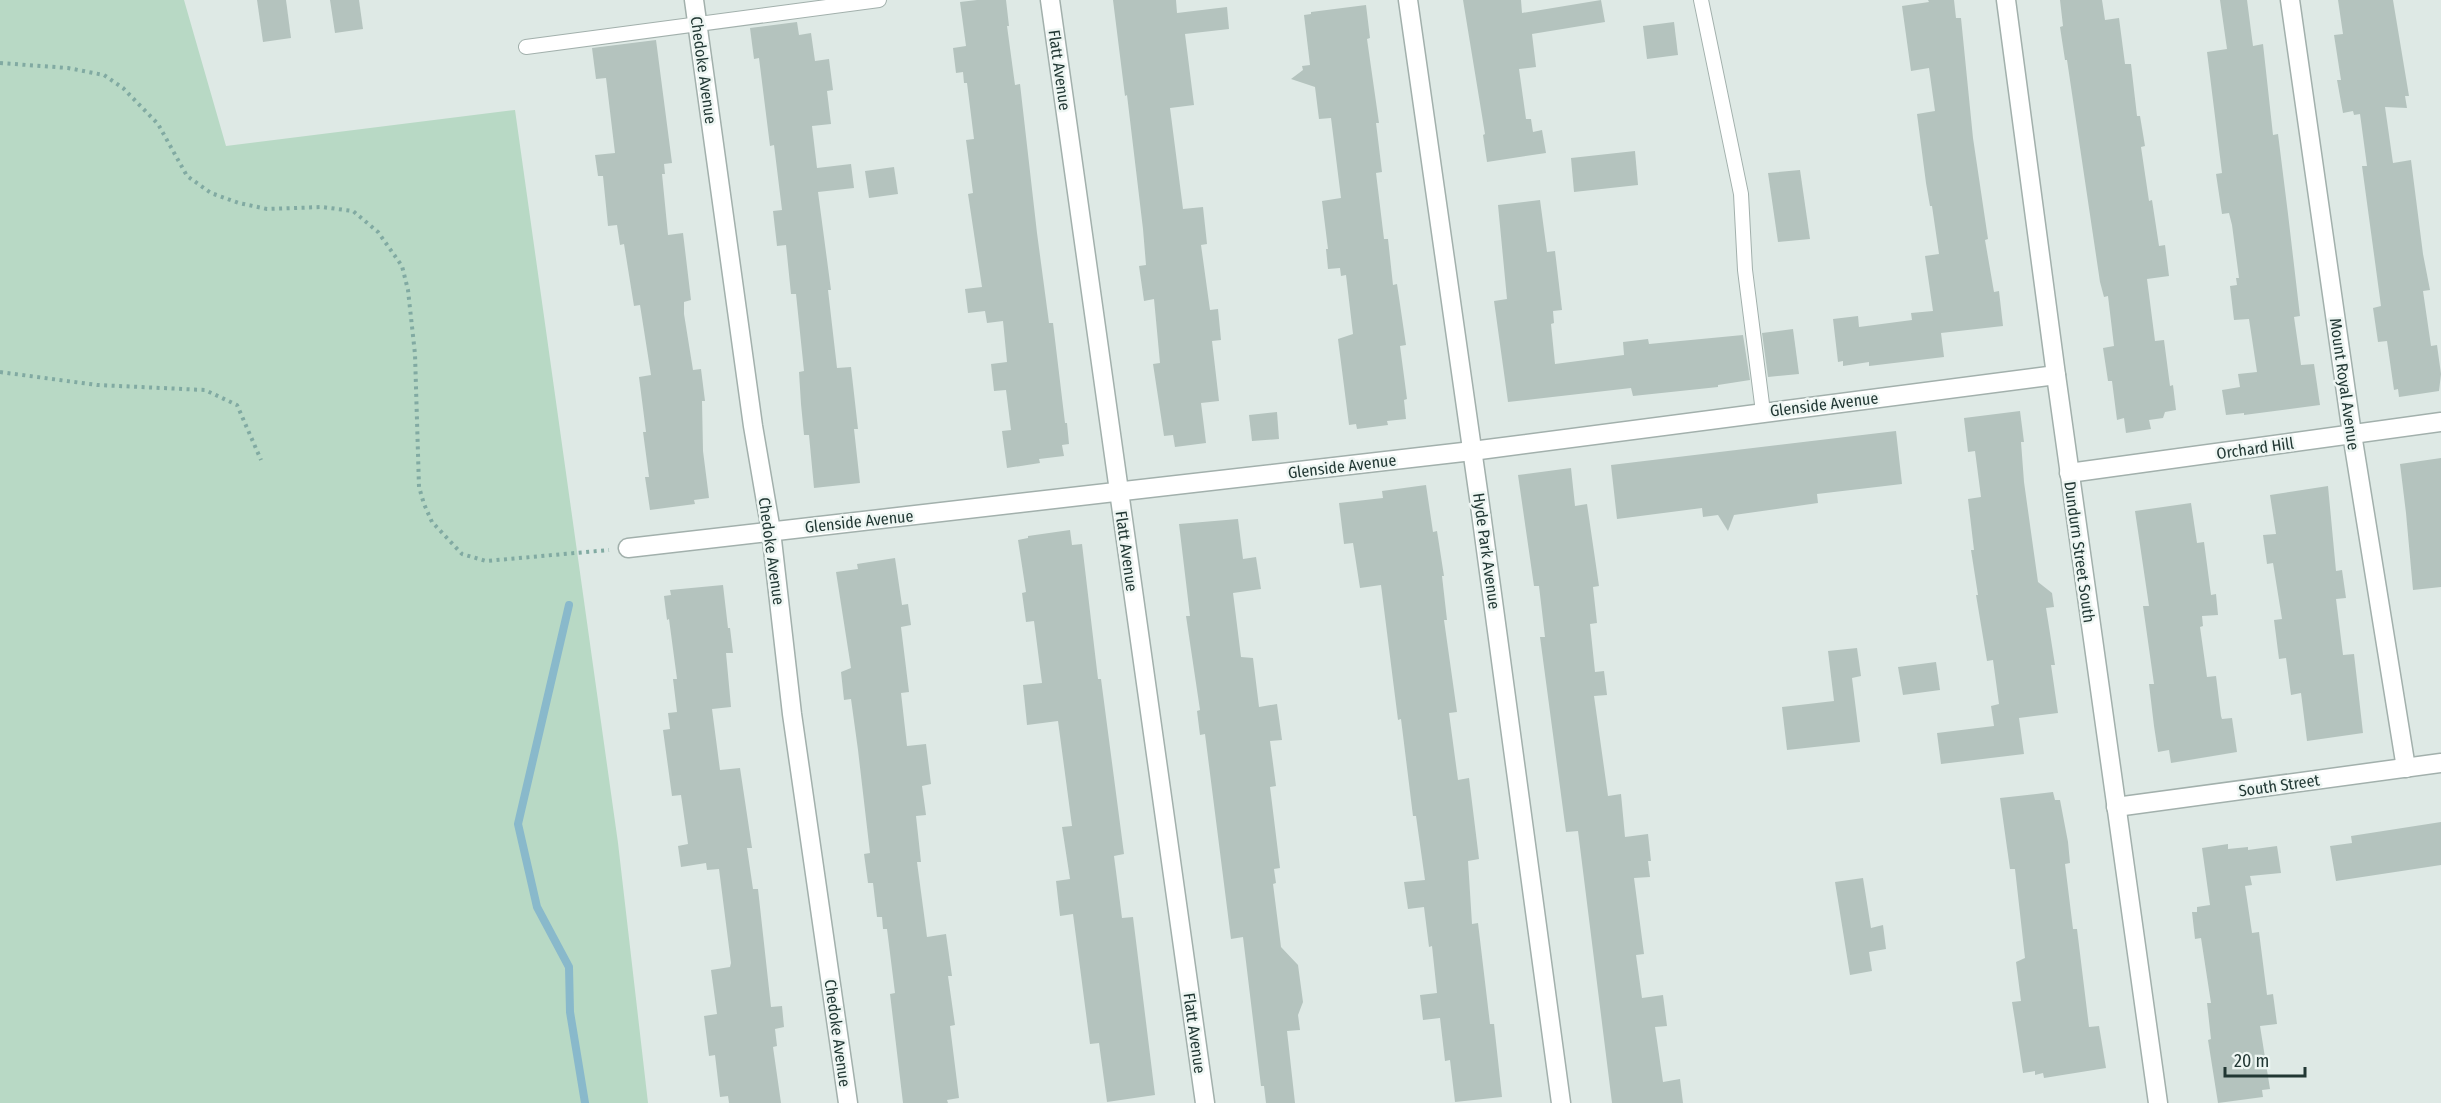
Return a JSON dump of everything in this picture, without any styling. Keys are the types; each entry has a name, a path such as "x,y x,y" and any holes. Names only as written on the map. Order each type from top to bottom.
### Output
{"street":[{"name":"Chedoke Avenue","path":"694,0 753,426 771,531 792,714 848,1103"},
{"name":"Flatt Avenue","path":"1050,0 1205,1103"},
{"name":"Hyde Park Avenue","path":"1408,0 1561,1103"},
{"name":"Dundurn Street South","path":"2006,0 2157,1103"},
{"name":"Mount Royal Avenue","path":"2290,0 2352,434 2406,768"},
{"name":"Glenside Avenue","path":"628,548 1472,451 2056,375"},
{"name":"Orchard Hill","path":"2069,473 2441,422"},
{"name":"South Street","path":"2116,807 2441,763"}],"lane":[{"path":"526,47 879,0"},
{"path":"1701,0 1741,194 1745,270 1763,412"}],"path":[{"path":"0,63 68,68 104,75 123,88 158,124 187,176 211,193 239,203 267,209 322,207 353,212 378,232 402,266 408,290 415,354 421,495 432,522 462,554 486,561 628,548"},
{"path":"0,372 97,386 205,390 237,405 261,460"}],"green space":[{"path":"0,0 184,0 226,146 515,110 618,843 648,1103 0,1103"}],"building":[{"path":"257,0 286,0 291,38 263,42"},
{"path":"330,0 359,0 363,29 335,33"},
{"path":"1006,0 1015,85 1020,84 1049,323 1053,323 1069,444 1062,445 1064,456 1039,459 1040,463 1007,468 1002,431 1011,430 1006,390 994,391 991,364 1007,362 1003,321 987,323 985,311 968,313 965,289 982,287 968,194 973,193 966,140 974,139 967,83 964,83 963,72 956,73 953,48 966,46 960,2"},
{"path":"1113,0 1176,0 1177,13 1227,7 1229,29 1185,34 1194,105 1170,108 1183,209 1203,207 1207,244 1201,245 1210,310 1218,309 1221,340 1212,341 1219,401 1201,403 1206,443 1175,447 1173,435 1164,436 1153,364 1160,363 1154,299 1144,301 1139,266 1146,265 1143,229"},
{"path":"1463,0 1521,0 1522,13 1601,0 1605,22 1532,34 1536,67 1519,69 1526,119 1531,119 1533,132 1542,130 1546,153 1487,162 1483,135 1485,134"},
{"path":"1928,0 1954,0 1956,18 1961,18 1973,138 1988,239 1985,240 1994,292 1999,291 2003,326 1941,333 1944,357 1869,366 1869,362 1843,366 1843,361 1838,362 1833,319 1858,316 1859,327 1912,320 1911,313 1933,311 1925,256 1939,254 1926,183 1917,114 1935,111 1929,68 1911,71 1902,6 1929,2"},
{"path":"2060,0 2102,0 2105,20 2119,18 2125,64 2131,64 2137,116 2140,116 2145,146 2141,147 2149,201 2152,200 2159,246 2165,245 2169,276 2147,279 2155,341 2164,340 2170,386 2173,385 2176,410 2165,412 2163,418 2149,420 2151,429 2126,433 2124,418 2117,420 2112,381 2108,381 2103,348 2114,346 2108,296 2104,297 2100,282 2067,60 2065,60 2060,27 2063,26"},
{"path":"2220,0 2247,0 2253,46 2263,44 2273,135 2278,134 2288,214 2300,316 2294,317 2301,365 2314,364 2320,405 2244,415 2244,413 2226,415 2222,390 2240,387 2238,374 2257,372 2249,319 2234,320 2230,286 2237,285 2236,278 2239,278 2232,225 2229,213 2222,214 2216,174 2222,173 2207,52 2227,49"},
{"path":"2338,0 2393,0 2409,96 2405,96 2407,108 2385,107 2393,163 2411,160 2430,290 2423,291 2431,346 2437,345 2441,374 2439,391 2399,397 2398,389 2394,390 2387,341 2378,342 2373,308 2381,306 2362,166 2367,166 2360,114 2354,115 2353,111 2343,113 2337,80 2341,80 2334,35 2343,34"},
{"path":"1366,5 1370,38 1367,39 1379,123 1376,123 1382,172 1376,173 1384,239 1388,239 1393,285 1397,284 1406,345 1400,346 1407,399 1404,400 1406,419 1387,421 1388,425 1357,429 1356,424 1349,425 1338,339 1353,334 1346,275 1341,276 1340,268 1328,269 1326,249 1328,249 1322,201 1341,198 1331,118 1319,119 1315,87 1291,79 1303,70 1302,66 1310,65 1304,15 1311,14 1311,12"},
{"path":"797,22 799,35 811,33 815,61 829,59 833,90 827,91 831,124 812,126 817,168 851,164 854,188 818,192 831,290 828,290 837,368 851,367 858,429 854,429 860,483 814,488 809,435 804,435 801,404 799,372 804,371 796,294 791,294 786,245 777,246 773,211 782,210 774,145 770,146 759,58 754,59 750,28"},
{"path":"1674,22 1678,55 1647,59 1643,26"},
{"path":"656,40 672,163 664,164 665,174 662,174 668,235 683,233 691,300 684,302 684,314 693,370 701,369 705,401 702,401 703,451 709,498 694,500 695,504 650,510 645,477 649,477 643,432 646,432 639,377 651,375 640,305 634,306 624,244 620,245 617,225 608,226 603,176 598,176 595,155 615,153 606,78 596,79 592,48"},
{"path":"1635,151 1638,185 1574,192 1571,158"},
{"path":"894,167 898,194 869,198 865,171"},
{"path":"1800,170 1810,239 1778,242 1768,173"},
{"path":"1540,200 1547,252 1555,251 1562,310 1553,311 1554,323 1551,324 1555,364 1624,355 1623,342 1648,339 1649,344 1743,335 1750,380 1718,385 1718,387 1633,396 1631,388 1508,402 1494,301 1507,299 1498,205"},
{"path":"1793,329 1799,374 1768,377 1762,333"},
{"path":"2020,411 2024,442 2021,442 2024,482 2038,582 2052,593 2054,607 2046,608 2055,665 2051,665 2058,713 2019,718 2024,754 1941,764 1937,733 1994,726 1991,706 1999,704 1993,660 1987,661 1976,595 1978,595 1971,550 1974,550 1968,499 1981,497 1975,451 1968,452 1964,418"},
{"path":"1277,412 1279,439 1252,441 1249,415"},
{"path":"1896,431 1902,484 1817,494 1818,503 1734,515 1728,531 1718,515 1703,517 1702,508 1617,519 1611,465"},
{"path":"2441,458 2441,587 2413,590 2400,464"},
{"path":"1571,468 1575,506 1587,504 1599,586 1593,587 1597,623 1590,624 1595,672 1604,671 1607,695 1594,696 1608,796 1621,794 1625,837 1648,834 1650,877 1634,878 1644,954 1636,955 1642,998 1663,995 1667,1026 1655,1027 1663,1082 1680,1079 1683,1103 1612,1103 1578,831 1566,832 1540,637 1545,637 1539,586 1534,586 1518,475"},
{"path":"1426,485 1433,532 1437,531 1444,576 1442,576 1447,620 1444,620 1457,712 1449,713 1458,780 1469,778 1479,859 1468,861 1472,924 1478,923 1490,1024 1494,1024 1502,1097 1455,1102 1450,1060 1445,1061 1440,1018 1423,1020 1420,995 1437,993 1432,946 1429,947 1424,907 1408,909 1404,882 1425,880 1416,816 1413,816 1401,719 1398,720 1381,585 1360,588 1353,543 1344,544 1339,503 1383,498 1382,491"},
{"path":"2328,486 2336,571 2342,570 2346,598 2336,599 2343,655 2354,654 2363,733 2307,741 2301,693 2291,695 2286,658 2279,659 2274,620 2282,619 2273,563 2267,564 2263,535 2276,534 2270,495"},
{"path":"2191,503 2197,543 2204,542 2211,595 2216,594 2218,615 2202,616 2203,626 2200,627 2207,677 2216,676 2221,716 2222,719 2232,718 2237,752 2171,763 2169,750 2158,752 2154,726 2149,684 2154,684 2143,606 2149,606 2135,511"},
{"path":"1238,519 1243,559 1256,557 1261,589 1233,593 1241,657 1253,658 1259,707 1277,704 1282,740 1270,741 1276,786 1270,787 1280,868 1274,869 1276,883 1273,884 1281,947 1298,965 1303,1002 1298,1015 1300,1030 1287,1031 1295,1103 1266,1103 1264,1086 1261,1086 1243,937 1231,939 1205,734 1200,735 1197,711 1200,710 1186,616 1190,616 1179,524"},
{"path":"1070,530 1072,545 1082,544 1098,679 1101,679 1124,854 1114,856 1122,918 1133,917 1155,1095 1107,1102 1099,1043 1090,1044 1073,914 1060,916 1056,881 1070,879 1062,827 1072,826 1058,721 1027,725 1023,685 1042,683 1034,621 1026,622 1022,593 1026,592 1018,540 1028,538 1028,536"},
{"path":"895,558 902,605 908,604 911,625 901,627 909,692 901,693 907,746 926,744 931,784 922,786 926,815 916,816 921,862 917,862 927,937 946,934 952,976 948,976 955,1025 950,1026 959,1098 947,1100 948,1103 903,1103 890,994 895,993 887,929 883,929 882,917 877,917 873,883 868,883 864,854 870,853 858,750 851,699 844,700 841,672 851,668 836,572 858,569 857,564"},
{"path":"723,585 733,653 726,653 731,707 712,709 720,770 740,768 752,848 747,848 753,889 758,889 771,1007 782,1006 784,1027 775,1029 777,1046 773,1047 781,1103 729,1103 728,1096 720,1097 715,1055 709,1056 704,1016 717,1014 711,970 730,967 731,963 719,869 707,870 706,863 681,867 678,846 688,844 681,795 672,796 663,730 670,729 668,713 677,712 673,679 677,679 664,596 671,595 670,590"},
{"path":"1857,648 1861,676 1852,678 1860,742 1787,750 1782,707 1834,701 1828,651"},
{"path":"1936,662 1940,690 1903,695 1898,667"},
{"path":"2053,792 2055,800 2060,800 2068,842 2070,863 2065,864 2073,929 2077,929 2089,1027 2099,1026 2106,1068 2044,1078 2043,1073 2035,1075 2035,1071 2023,1073 2012,1002 2021,1001 2016,962 2025,958 2015,869 2010,869 2000,798"},
{"path":"2441,822 2441,865 2336,881 2330,846 2352,843 2351,836"},
{"path":"2228,844 2228,849 2248,847 2248,850 2277,846 2281,873 2250,876 2252,885 2245,886 2252,933 2259,932 2267,995 2273,994 2277,1024 2260,1026 2270,1089 2262,1090 2263,1097 2218,1103 2208,1040 2211,1039 2207,1003 2211,1003 2201,938 2195,939 2192,912 2197,912 2197,907 2210,905 2202,848"},
{"path":"1863,878 1871,928 1883,925 1886,949 1869,952 1872,971 1850,975 1835,882"}],"waterway":[{"path":"569,605 518,824 537,907 569,967 570,1012 585,1103"}]}
